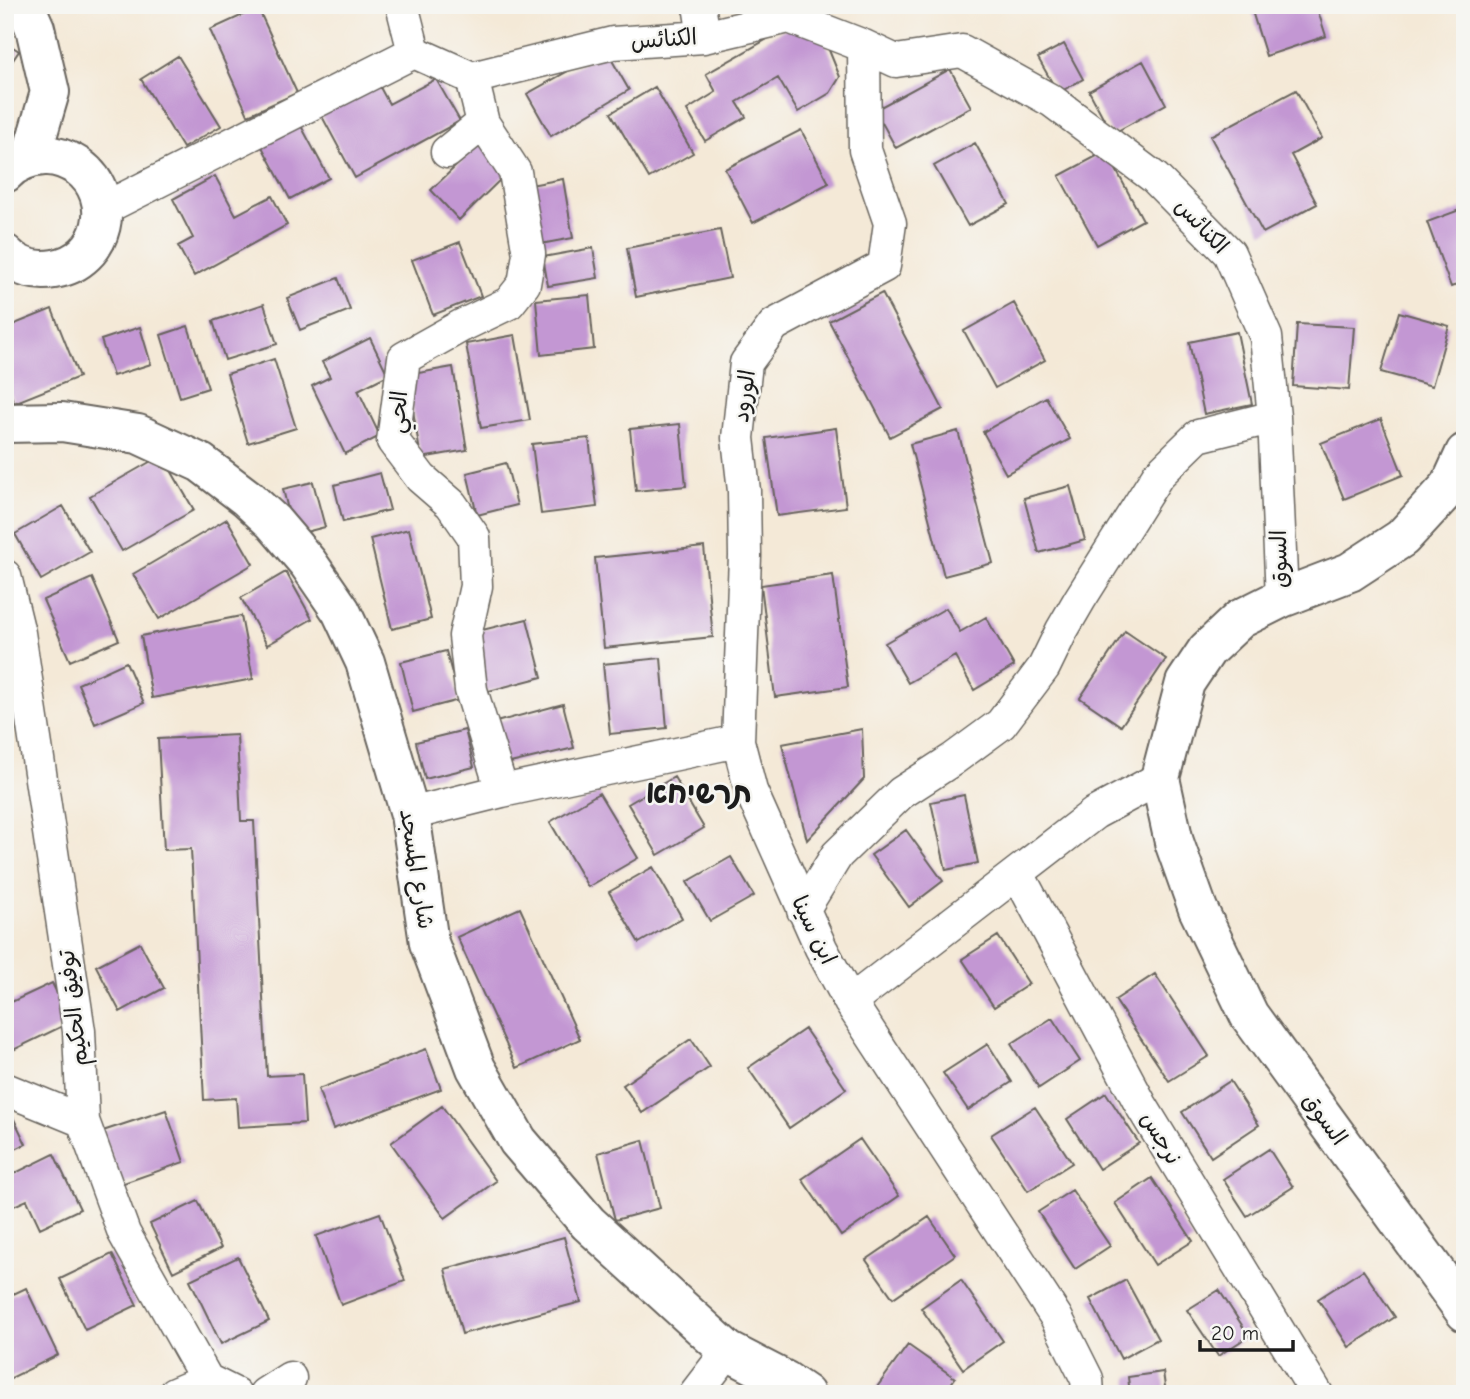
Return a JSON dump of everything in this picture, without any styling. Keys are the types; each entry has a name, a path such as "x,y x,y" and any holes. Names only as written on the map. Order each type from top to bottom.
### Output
{"street":[{"path":"18,165 50,92 35,28 25,5"},
{"path":"402,5 414,52"},
{"path":"699,5 704,37"},
{"name":"الكنائس","path":"472,78 613,43 704,37 789,17 895,61 961,51 1052,101 1155,178 1230,253 1266,337 1274,417"},
{"name":"الورود","path":"738,741 745,556 744,491 738,438 746,363 774,325 884,266 890,222 865,150 864,46"},
{"path":"103,209 414,52"},
{"path":"414,52 472,78"},
{"name":"الحي","path":"472,78 482,123 515,173 529,254 524,284 509,303 404,358 393,441 421,478 451,504 474,537 476,586 465,636 471,690 502,791"},
{"path":"447,152 482,123"},
{"path":"5,254 26,268 45,271 64,268 80,258 93,245 101,228 103,209 98,190 87,173 71,161 51,156 18,165"},
{"path":"803,910 837,855 901,793 1001,724 1044,667 1080,599 1158,475 1198,436 1274,417"},
{"name":"السوق","path":"1274,417 1282,598 1240,619 1207,650 1185,683 1160,778 1174,842 1198,909 1249,1016 1465,1312"},
{"name":"شارع المسجد","path":"5,423 62,422 138,434 201,463 273,522 308,563 341,611 365,662 410,814 429,943 476,1068 518,1141 588,1223 728,1351 805,1394"},
{"path":"1282,598 1350,572 1402,538 1450,486 1465,453"},
{"name":"توفيق الحكيم","path":"5,576 12,637 79,1031 83,1121 124,1233 221,1387 174,1394"},
{"path":"410,814 502,791 738,741"},
{"name":"ابن سينا","path":"738,741 751,791 821,948 850,1002 1055,1317 1087,1379 1088,1394"},
{"path":"850,1002 1096,813 1160,778"},
{"name":"نرجس","path":"1018,874 1140,1105 1317,1394"},
{"path":"5,1089 83,1121"},
{"path":"695,1394 728,1351"}],"building":[{"path":"1268,5 1316,5 1326,36 1266,56 1252,11"},
{"path":"258,8 297,93 248,115 210,30"},
{"path":"792,25 824,38 840,77 830,93 798,112 778,78 737,102 746,117 705,141 687,110 716,92 706,74"},
{"path":"5,42 19,51 5,72"},
{"path":"1064,44 1083,79 1058,93 1038,58"},
{"path":"606,50 629,90 551,136 527,94"},
{"path":"178,56 221,126 183,148 141,79"},
{"path":"1143,61 1166,104 1112,134 1089,91"},
{"path":"950,69 971,107 896,148 875,110"},
{"path":"375,78 389,104 436,79 460,121 355,178 318,109"},
{"path":"655,87 693,153 649,178 611,113"},
{"path":"1296,90 1322,138 1291,155 1317,204 1263,233 1210,136"},
{"path":"299,122 329,178 290,199 260,143"},
{"path":"801,130 829,183 753,223 725,169"},
{"path":"480,143 508,172 459,220 431,190"},
{"path":"975,143 1009,204 968,226 934,166"},
{"path":"1106,151 1143,220 1097,245 1059,176"},
{"path":"215,176 236,215 272,196 287,225 194,276 178,246 193,238 173,199"},
{"path":"563,179 573,238 535,245 525,186"},
{"path":"1462,209 1465,216 1465,282 1451,287 1427,222"},
{"path":"720,230 730,278 636,297 627,248"},
{"path":"460,242 481,296 433,315 412,260"},
{"path":"593,248 598,278 548,286 543,257"},
{"path":"338,278 350,310 300,330 287,298"},
{"path":"882,293 943,409 890,437 829,321"},
{"path":"589,295 594,349 541,355 536,300"},
{"path":"1014,303 1045,360 995,388 964,331"},
{"path":"264,304 277,344 225,360 213,321"},
{"path":"52,309 79,377 14,403 5,381 5,328"},
{"path":"1399,312 1449,326 1432,386 1381,372"},
{"path":"1297,324 1354,327 1349,390 1293,386"},
{"path":"188,326 208,388 180,397 161,335"},
{"path":"140,327 151,364 113,376 101,340"},
{"path":"1237,332 1252,404 1204,414 1189,342"},
{"path":"515,335 530,420 481,428 466,344"},
{"path":"370,338 388,375 358,390 380,436 345,454 312,386 330,377 322,362"},
{"path":"274,359 296,428 248,443 227,374"},
{"path":"453,367 467,450 421,458 407,375"},
{"path":"1046,397 1070,439 1006,474 983,432"},
{"path":"1381,419 1403,475 1344,499 1321,443"},
{"path":"680,424 686,486 636,491 630,429"},
{"path":"836,428 846,507 777,516 766,438"},
{"path":"958,431 993,563 944,576 910,444"},
{"path":"589,438 597,507 541,514 532,444"},
{"path":"162,455 194,510 122,551 90,496"},
{"path":"506,463 517,505 477,515 467,473"},
{"path":"380,473 390,510 343,522 334,485"},
{"path":"313,482 325,527 294,535 283,489"},
{"path":"1070,486 1085,540 1039,553 1024,498"},
{"path":"63,506 90,552 41,580 15,534"},
{"path":"227,519 253,564 159,619 133,574"},
{"path":"409,529 431,619 392,629 370,539"},
{"path":"704,547 713,637 604,648 595,558"},
{"path":"286,572 312,619 267,645 241,598"},
{"path":"833,575 848,687 775,697 761,585"},
{"path":"92,578 119,640 70,661 43,600"},
{"path":"946,608 960,632 986,617 1014,666 974,690 955,656 908,683 885,643"},
{"path":"241,616 253,679 152,698 141,636"},
{"path":"527,619 542,677 485,692 470,633"},
{"path":"1125,631 1166,659 1121,726 1080,698"},
{"path":"446,651 459,700 413,712 401,662"},
{"path":"661,658 667,728 610,734 603,664"},
{"path":"126,662 144,703 95,724 78,684"},
{"path":"563,704 574,748 506,764 496,722"},
{"path":"862,729 864,779 807,840 782,744"},
{"path":"465,730 474,767 425,779 416,742"},
{"path":"237,735 241,821 254,821 267,1076 302,1074 305,1123 238,1127 236,1098 204,1100 191,849 164,850 158,739"},
{"path":"674,777 704,828 658,855 628,804"},
{"path":"599,793 638,858 588,887 550,822"},
{"path":"964,795 978,863 946,870 931,802"},
{"path":"906,830 943,881 909,907 871,855"},
{"path":"731,857 754,896 710,921 687,882"},
{"path":"653,867 682,918 639,943 609,892"},
{"path":"520,908 580,1039 517,1068 457,937"},
{"path":"998,936 1029,984 994,1007 962,959"},
{"path":"140,943 164,988 120,1012 96,966"},
{"path":"1155,974 1209,1056 1169,1081 1115,1000"},
{"path":"52,983 71,1022 5,1054 5,1005"},
{"path":"1052,1018 1080,1061 1039,1088 1011,1044"},
{"path":"805,1029 846,1089 789,1128 748,1068"},
{"path":"691,1039 710,1067 642,1113 623,1085"},
{"path":"988,1044 1012,1082 968,1110 943,1073"},
{"path":"426,1049 441,1089 333,1129 318,1089"},
{"path":"1230,1081 1259,1125 1211,1157 1182,1112"},
{"path":"1106,1093 1139,1143 1099,1169 1067,1119"},
{"path":"442,1106 496,1181 445,1218 391,1143"},
{"path":"1035,1107 1072,1163 1028,1191 991,1135"},
{"path":"9,1109 26,1144 5,1154 5,1111"},
{"path":"166,1110 184,1162 121,1184 103,1131"},
{"path":"860,1139 899,1196 841,1236 802,1179"},
{"path":"643,1140 660,1208 615,1220 598,1153"},
{"path":"1269,1149 1293,1187 1247,1216 1223,1179"},
{"path":"54,1154 80,1209 40,1228 27,1200 5,1210 5,1178"},
{"path":"1152,1178 1193,1241 1155,1265 1115,1203"},
{"path":"1072,1190 1110,1246 1075,1269 1038,1212"},
{"path":"198,1201 221,1248 173,1272 150,1224"},
{"path":"380,1213 405,1281 341,1305 316,1236"},
{"path":"929,1217 955,1255 893,1298 866,1260"},
{"path":"564,1237 581,1302 462,1334 445,1269"},
{"path":"112,1254 137,1305 85,1330 60,1279"},
{"path":"238,1257 269,1321 221,1344 190,1280"},
{"path":"1363,1270 1395,1317 1349,1347 1318,1299"},
{"path":"961,1280 1003,1341 963,1369 921,1308"},
{"path":"1126,1280 1158,1339 1121,1359 1090,1299"},
{"path":"26,1288 58,1355 5,1381 5,1298"},
{"path":"1219,1290 1249,1336 1218,1356 1187,1310"},
{"path":"908,1345 955,1378 944,1394 886,1394 877,1387"},
{"path":"1163,1372 1166,1394 1130,1394 1128,1377"}],"district":[{"name":"תרשיחא","path":"699,793"}]}
